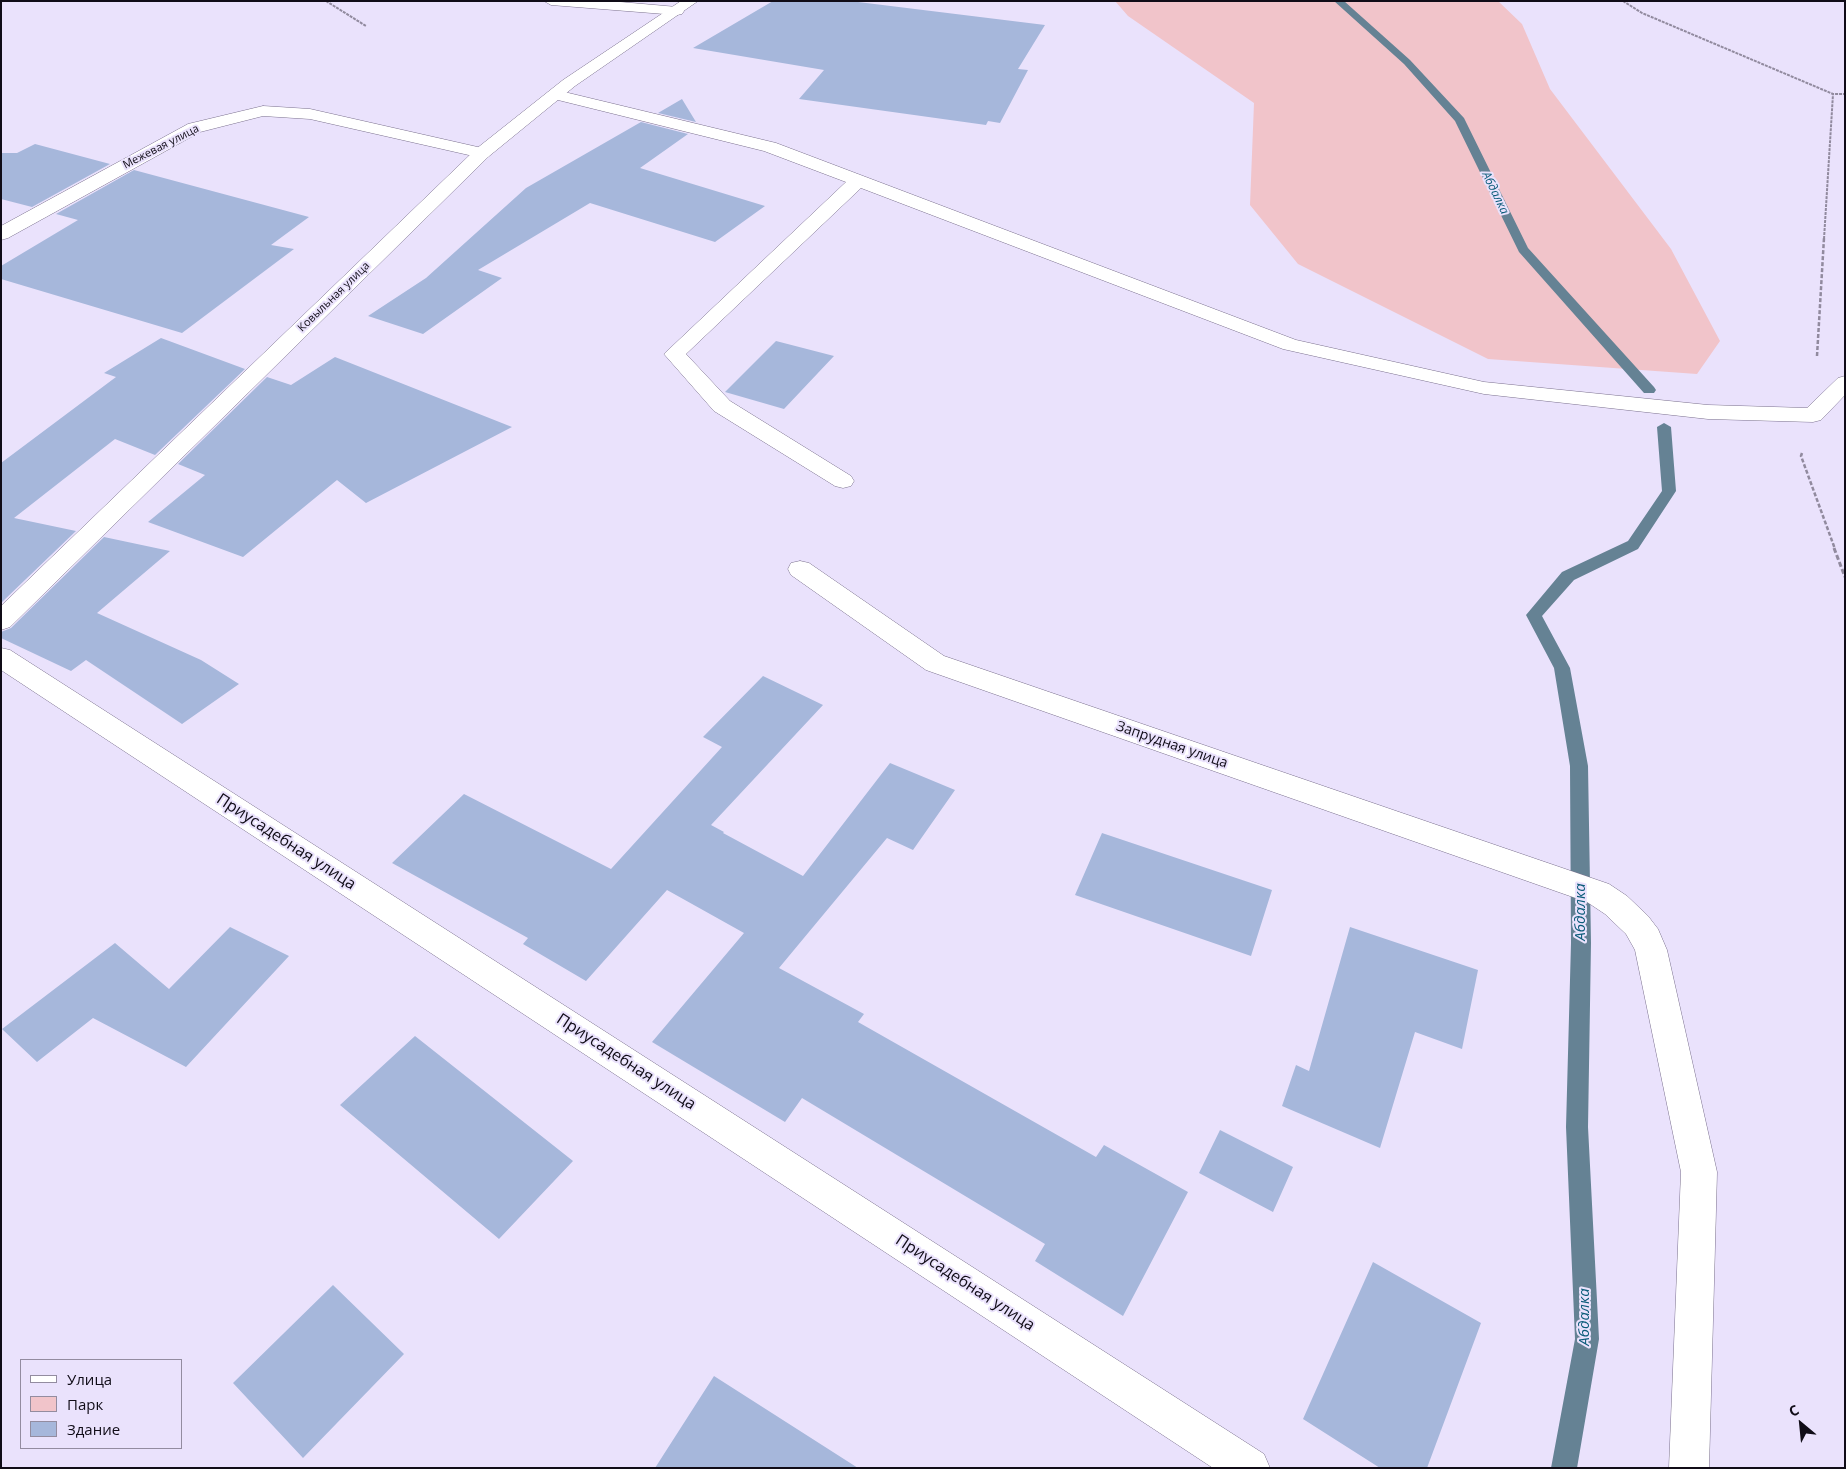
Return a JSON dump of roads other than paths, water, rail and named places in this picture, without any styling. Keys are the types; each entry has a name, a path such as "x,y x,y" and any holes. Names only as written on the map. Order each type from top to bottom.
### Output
{"street":[{"path":"551,1 684,6"},
{"name":"Ковыльная улица","path":"1,621 482,153 569,83 684,6"},
{"path":"556,95 770,147 1290,345 1484,388 1708,412 1814,415 1845,382"},
{"name":"Межевая улица","path":"1,234 194,128 263,111 310,114 482,153"},
{"path":"843,481 722,406 674,354 859,180"},
{"name":"Запрудная улица","path":"800,569 935,662 1598,893 1616,905 1647,938 1699,1172 1689,1468"},
{"name":"Приусадебная улица","path":"1,657 1250,1468"}],"waterway":[{"name":"Абдалка","path":"1338,1 1407,62 1460,120 1523,249 1649,390"},
{"name":"Абдалка","path":"1564,1468 1587,1339 1577,1127 1581,943 1579,766 1562,668 1534,615 1568,576 1633,545 1669,491 1664,427"}]}
